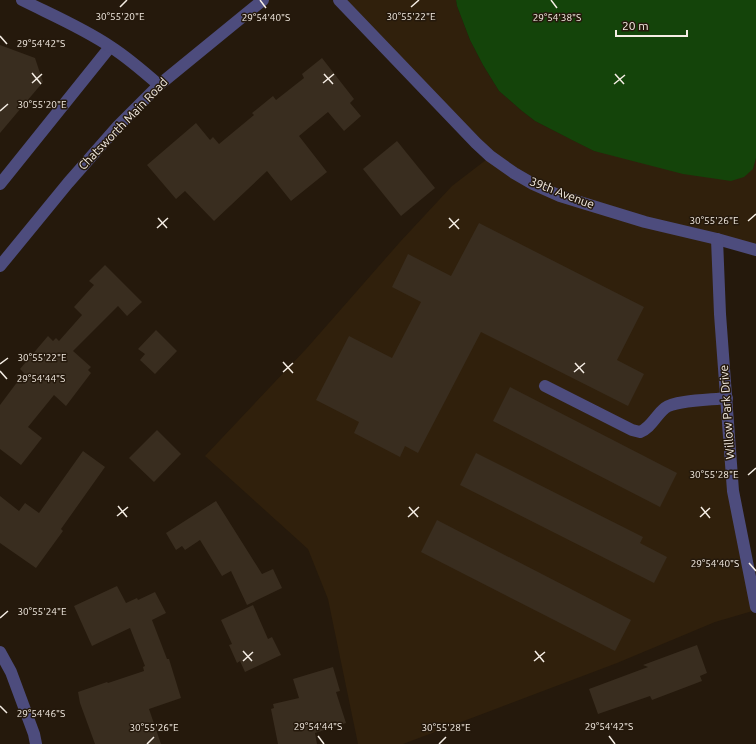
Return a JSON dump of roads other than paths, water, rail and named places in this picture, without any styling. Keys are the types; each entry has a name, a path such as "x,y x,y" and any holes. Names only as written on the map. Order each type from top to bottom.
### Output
{"street":[{"path":"22,0 78,27 138,67 159,85"},
{"name":"Chatsworth Main Road","path":"0,266 68,182 118,126 159,85 263,0"},
{"name":"39th Avenue","path":"339,0 476,143 490,156 514,173 533,184 560,196 645,222 756,250"},
{"path":"0,184 110,47"},
{"name":"Willow Park Drive","path":"717,239 720,314 733,491 756,606"},
{"path":"545,386 632,430 640,432 648,427 668,405 676,402 727,398"},
{"path":"0,652 11,672 34,734 36,744"}]}
